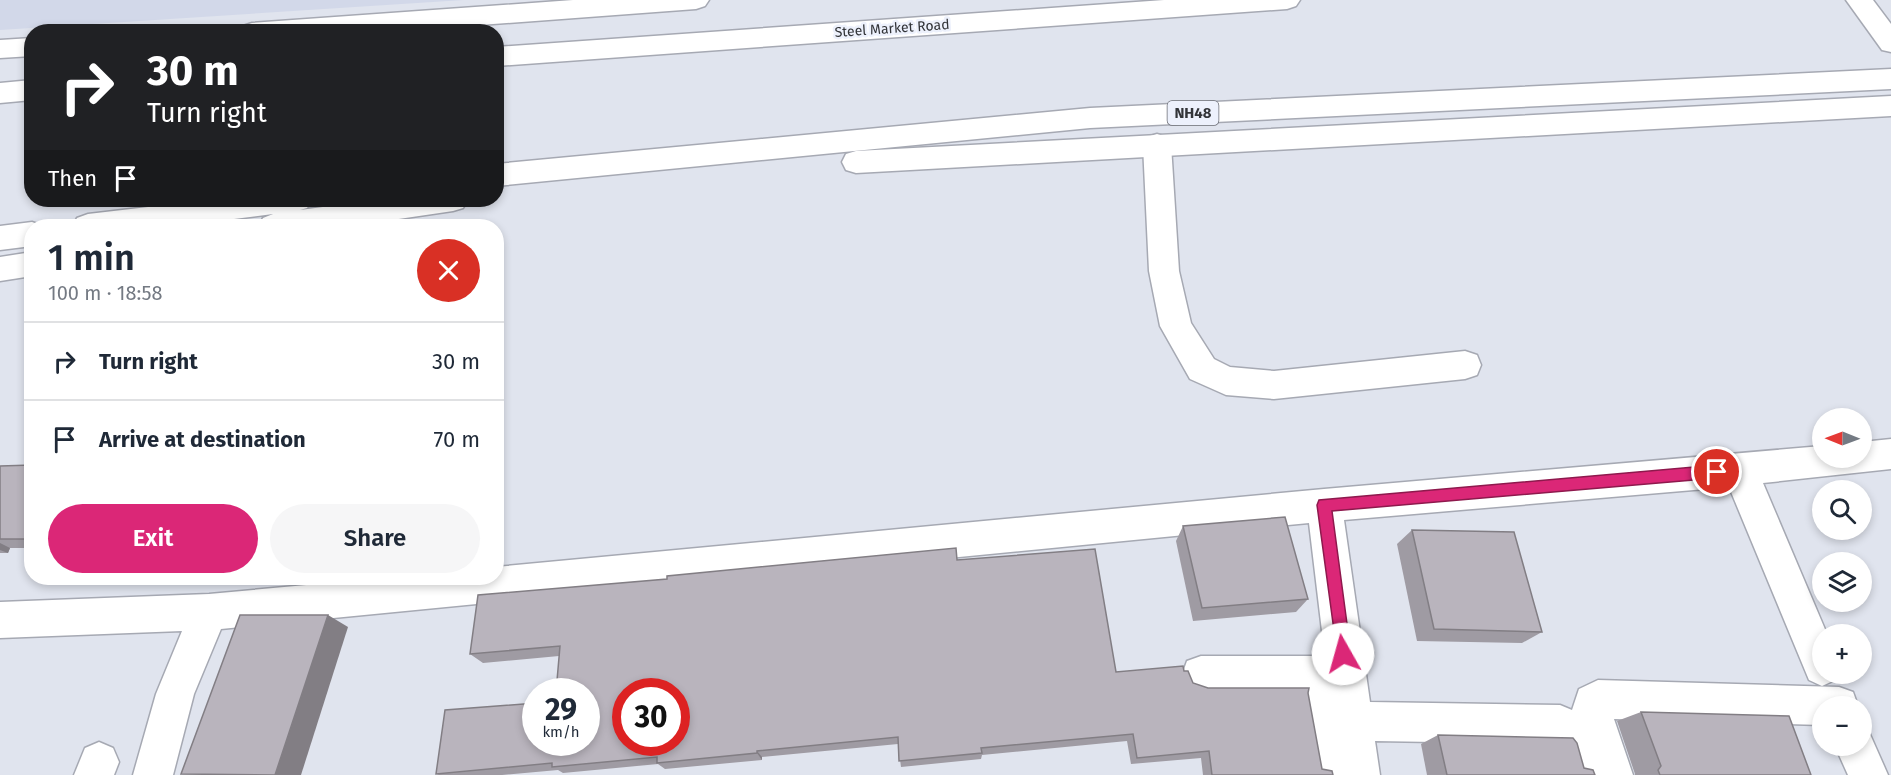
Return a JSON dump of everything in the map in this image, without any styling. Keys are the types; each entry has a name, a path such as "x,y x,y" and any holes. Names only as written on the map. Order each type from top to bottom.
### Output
{"main road":[{"path":"363,24 696,0"},
{"name":"Steel Market Road","path":"504,56 1049,8 1287,0"},
{"path":"1859,0 1891,43"},
{"path":"0,49 24,48"},
{"name":"NH48","path":"504,174 1090,118 1891,79"},
{"path":"0,93 24,91"},
{"name":"NH48","path":"504,194 863,161 1891,106"},
{"path":"1157,145 1164,271 1176,326 1202,369 1226,381 1274,385 1465,365"},
{"path":"144,219 241,207"},
{"path":"322,219 405,207"},
{"path":"0,238 24,235"},
{"path":"0,269 24,265"},
{"path":"1872,456 1891,454"},
{"path":"504,584 1324,505 1812,463"},
{"path":"1740,470 1812,643"},
{"path":"1324,505 1330,675 1341,746 1560,725 1569,731 1574,742 1582,775"},
{"path":"0,620 209,612 490,585"},
{"path":"153,775 175,693 209,612"},
{"path":"1201,675 1330,675"},
{"path":"1613,775 1591,710 1593,703 1598,699 1812,705"},
{"path":"1859,756 1868,775"}],"shaded area":[{"path":"0,0 464,0 93,24 24,24 24,28 0,30"}],"building":[{"path":"24,465 24,539 0,539 0,466"},
{"path":"1285,517 1308,599 1202,608 1183,526"},
{"path":"1412,530 1514,532 1542,632 1434,629"},
{"path":"956,548 957,560 1095,549 1116,672 1183,666 1193,683 1208,688 1309,688 1322,769 1332,771 1333,775 1212,775 1209,751 1137,758 1133,734 981,748 982,753 899,761 898,737 657,763 657,757 552,767 552,763 436,774 445,710 522,704 522,756 600,756 600,678 557,678 560,646 470,654 478,595 667,579 667,576"},
{"path":"240,615 328,615 275,775 181,774"},
{"path":"1641,712 1789,716 1811,775 1660,775 1658,770 1661,766"},
{"path":"1438,735 1573,738 1577,743 1584,768 1593,770 1595,775 1447,775"}],"route":[{"path":"1343,654 1324,505 1717,472"}]}
